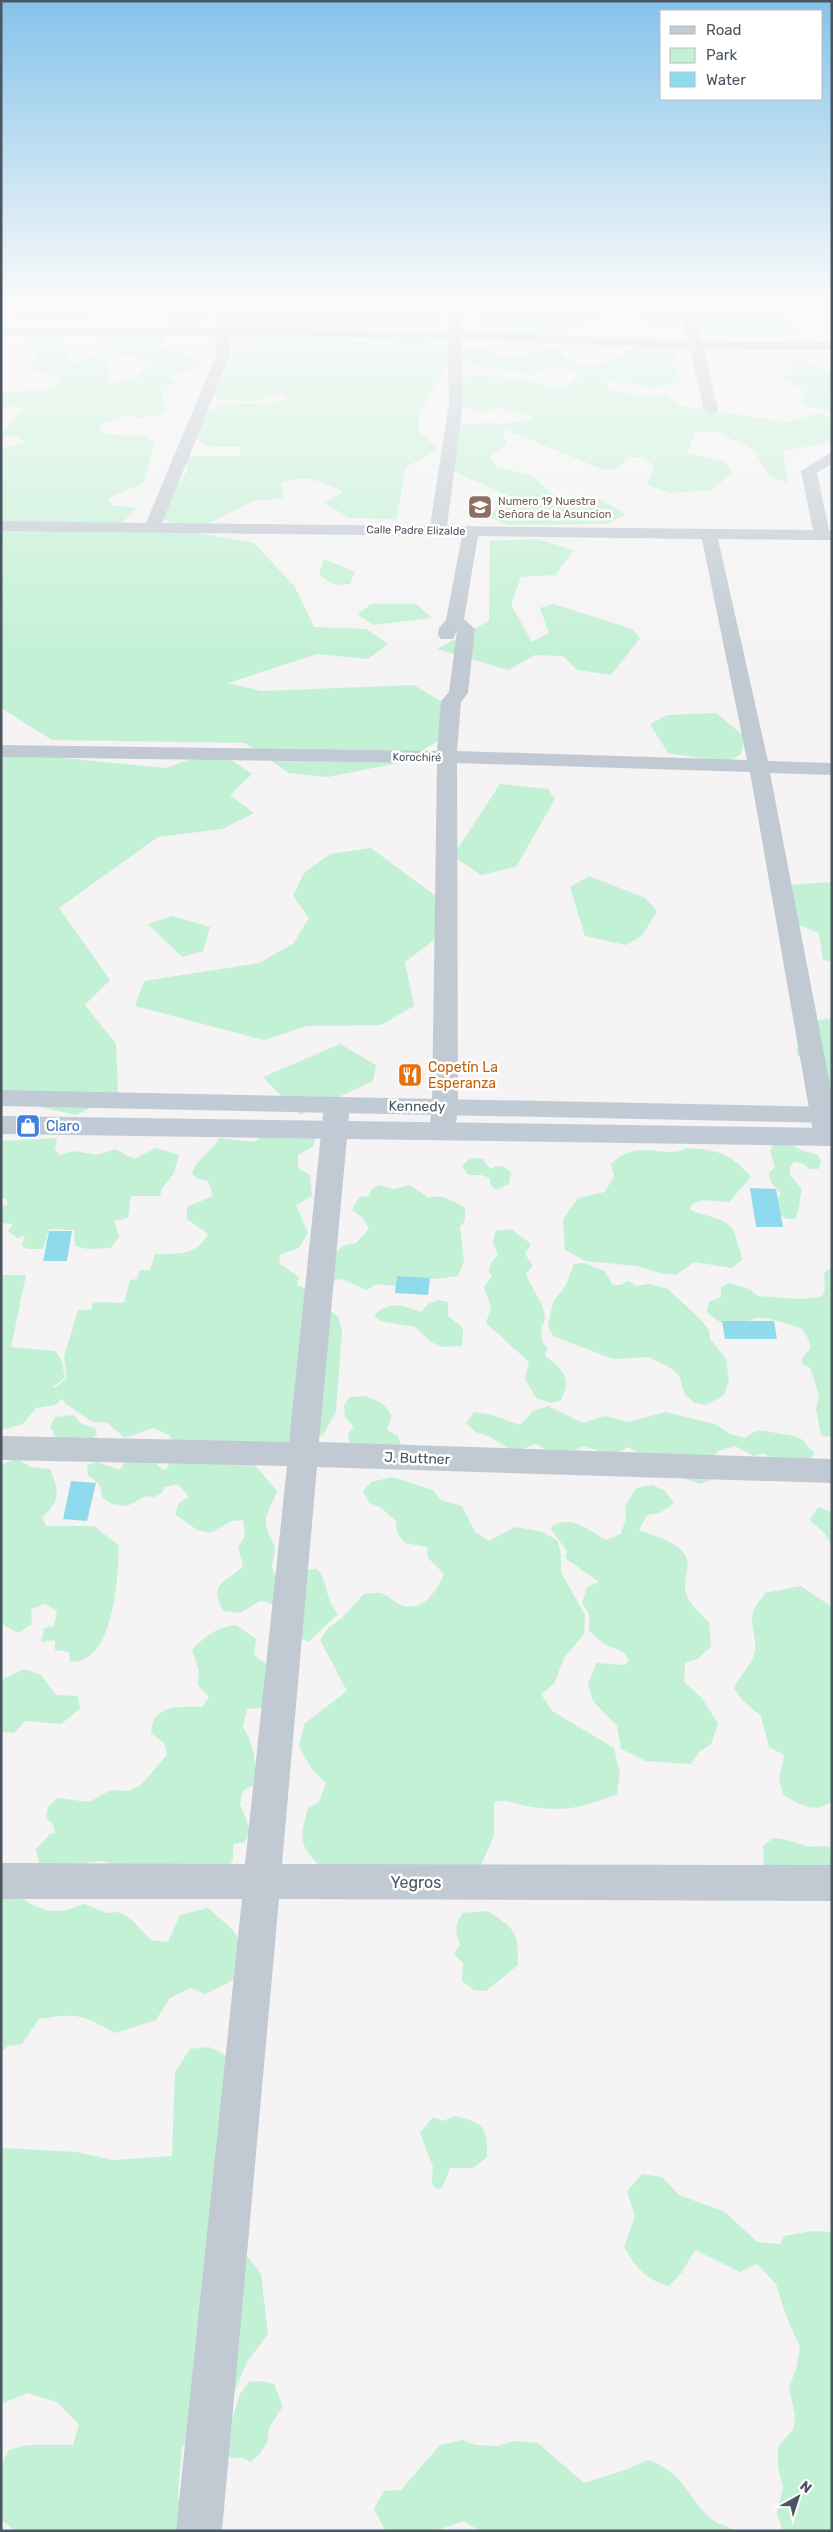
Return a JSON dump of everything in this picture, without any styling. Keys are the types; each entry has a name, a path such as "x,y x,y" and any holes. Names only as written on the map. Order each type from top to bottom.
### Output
{"main road":[{"name":"Kennedy","path":"1,1098 336,1117 829,1126"},
{"name":"Kennedy","path":"1,1125 336,1117"}],"street":[{"path":"152,527 197,419"},
{"path":"438,531 454,419"},
{"path":"827,535 809,471 832,457"},
{"name":"Calle Padre Elizalde","path":"1,526 827,535"},
{"path":"445,648 448,628 455,621 471,531"},
{"path":"709,534 759,768 829,1126"},
{"path":"444,1119 447,758 451,701 458,694 466,629 455,621"},
{"path":"443,667 444,693 451,701"},
{"name":"Korochiré","path":"1,751 447,758 832,769"},
{"path":"199,2531 336,1117"},
{"name":"J. Buttner","path":"1,1448 304,1454 832,1471"},
{"name":"Yegros","path":"1,1881 832,1883"}],"green space":[{"path":"14,419 117,419 98,426 103,434 147,437 154,443 144,483 108,498 112,505 137,508 123,522 52,530 192,532 254,543 295,587 314,627 366,629 388,644 368,659 317,654 228,683 261,691 414,685 452,708 443,738 403,762 328,777 289,773 245,743 52,740 1,708 1,449 26,442 15,436 1,436"},
{"path":"202,419 419,419 419,432 439,449 406,467 396,519 349,518 325,503 343,492 320,482 298,479 281,482 283,498 253,501 199,528 177,529 157,513 188,470 181,456 240,456 240,447 211,447 189,435"},
{"path":"531,419 768,419 786,422 797,419 832,419 832,442 783,451 788,483 769,476 753,449 717,432 695,432 687,454 725,461 732,474 710,490 670,493 646,485 655,467 643,457 628,457 617,469 602,469 502,428 507,444 489,458 497,467 533,476 552,495 600,499 626,514 607,524 507,525 491,518 502,493 444,467 455,427 475,423 514,423"},
{"path":"538,539 574,550 555,575 521,577 511,605 532,642 549,633 540,608 553,604 632,629 640,638 611,675 577,670 563,656 535,655 508,670 437,649 489,621 490,541"},
{"path":"324,559 355,572 350,584 335,585 319,575"},
{"path":"371,604 416,604 432,618 373,625 358,614"},
{"path":"716,713 745,737 741,754 728,762 668,753 650,724 667,715"},
{"path":"216,750 252,774 230,795 254,813 222,829 158,837 59,908 110,980 85,1005 116,1044 118,1094 76,1115 1,1098 1,752 166,768"},
{"path":"500,784 548,789 555,799 516,867 481,875 453,856"},
{"path":"371,848 441,900 434,940 405,962 414,1006 381,1025 307,1026 264,1040 135,1006 144,981 259,963 293,944 309,918 293,896 304,873 330,854"},
{"path":"589,876 645,898 657,911 642,936 626,945 585,936 570,887"},
{"path":"832,882 832,962 823,960 819,933 776,915 787,885"},
{"path":"172,916 210,927 203,951 182,957 148,924"},
{"path":"832,1018 832,1086 814,1083 796,1051 806,1022"},
{"path":"340,1044 376,1065 373,1081 300,1115 263,1077"},
{"path":"272,1126 315,1133 314,1146 298,1155 298,1168 310,1175 312,1196 296,1205 308,1233 299,1248 281,1254 279,1263 299,1277 297,1285 309,1291 338,1316 342,1331 336,1412 323,1435 296,1449 178,1449 169,1435 153,1428 125,1438 106,1422 93,1422 66,1404 62,1399 55,1405 36,1408 23,1424 1,1430 1,1275 26,1275 11,1347 55,1351 61,1359 65,1377 53,1387 59,1394 54,1388 67,1378 64,1357 78,1310 91,1310 93,1302 124,1303 130,1280 137,1279 140,1270 150,1270 155,1254 185,1252 198,1246 208,1234 187,1219 187,1207 213,1196 208,1181 198,1179 192,1174 197,1164 219,1138 255,1142"},
{"path":"57,1138 55,1149 60,1155 74,1151 97,1155 115,1149 134,1159 156,1148 179,1155 174,1173 162,1188 160,1196 131,1196 128,1218 114,1221 119,1236 111,1248 88,1249 75,1246 74,1230 49,1229 43,1249 27,1249 22,1246 25,1236 17,1238 8,1231 13,1224 1,1223 1,1208 8,1204 6,1198 1,1199 1,1141"},
{"path":"786,1142 801,1150 818,1155 821,1163 818,1169 810,1169 802,1163 794,1162 790,1167 790,1175 802,1189 795,1219 787,1219 776,1213 775,1204 781,1193 770,1181 769,1173 775,1166 770,1152 773,1143"},
{"path":"687,1148 723,1154 751,1177 729,1202 703,1200 692,1204 690,1210 719,1219 729,1225 734,1231 743,1259 732,1268 694,1262 676,1275 660,1273 637,1266 586,1261 565,1250 563,1219 578,1198 605,1192 614,1176 611,1164 622,1156 641,1150 669,1152"},
{"path":"470,1158 483,1159 487,1166 492,1169 495,1166 504,1167 511,1173 509,1184 496,1190 490,1184 490,1178 481,1175 469,1175 462,1166"},
{"path":"379,1185 394,1189 410,1185 429,1198 443,1198 465,1208 465,1221 460,1227 464,1262 458,1276 436,1279 397,1276 396,1286 377,1284 366,1290 342,1279 327,1282 331,1257 343,1246 356,1243 369,1229 363,1218 352,1210 359,1197 369,1196 371,1190"},
{"path":"511,1229 531,1244 525,1254 533,1266 526,1273 545,1315 541,1327 542,1341 547,1348 545,1356 557,1365 566,1380 561,1400 551,1403 536,1398 525,1379 529,1362 486,1323 491,1307 484,1287 492,1276 489,1271 492,1261 498,1255 493,1242 495,1231"},
{"path":"584,1263 604,1271 613,1285 621,1285 629,1281 636,1286 649,1284 668,1289 700,1319 709,1330 710,1339 726,1359 729,1381 724,1395 706,1405 695,1403 685,1395 679,1375 669,1367 649,1357 613,1359 553,1336 548,1326 553,1302 566,1285 574,1264"},
{"path":"832,1266 832,1438 821,1435 816,1409 819,1395 810,1368 802,1364 802,1358 810,1349 809,1340 801,1328 764,1318 732,1326 717,1320 707,1311 709,1302 721,1297 721,1287 730,1283 749,1289 758,1296 800,1299 821,1297 825,1289 824,1273"},
{"path":"438,1300 448,1302 448,1316 463,1328 462,1346 443,1347 431,1342 415,1327 380,1321 374,1315 386,1307 397,1305 421,1312 428,1304"},
{"path":"365,1396 374,1399 387,1408 392,1416 387,1430 398,1436 403,1452 350,1446 348,1434 354,1427 345,1417 344,1405 350,1397"},
{"path":"548,1406 583,1423 605,1416 629,1422 665,1412 715,1424 730,1434 745,1438 758,1431 794,1436 801,1439 815,1454 807,1461 781,1464 764,1453 754,1456 735,1446 718,1451 712,1458 712,1479 701,1484 688,1480 628,1447 620,1452 609,1455 585,1447 566,1455 559,1455 535,1444 515,1452 490,1437 476,1432 466,1423 474,1412 492,1415 520,1425 533,1411"},
{"path":"74,1415 80,1423 95,1428 97,1435 90,1440 75,1444 68,1437 56,1438 50,1427 55,1417"},
{"path":"151,1457 159,1467 165,1470 174,1458 253,1463 277,1491 266,1520 267,1530 275,1551 273,1571 280,1581 304,1570 317,1569 324,1580 330,1602 338,1614 308,1642 295,1634 282,1612 274,1605 260,1601 240,1613 224,1611 217,1595 218,1589 225,1580 243,1566 238,1547 245,1536 243,1520 232,1521 210,1533 197,1530 175,1514 179,1503 189,1497 178,1484 164,1487 162,1493 154,1497 146,1496 127,1506 112,1504 102,1497 100,1485 88,1475 87,1465 97,1462 120,1470 124,1463"},
{"path":"17,1458 30,1467 50,1469 56,1495 53,1506 42,1517 46,1526 94,1526 119,1546 115,1597 111,1617 105,1635 96,1650 85,1659 70,1662 69,1652 55,1650 55,1640 41,1642 44,1628 54,1626 57,1611 45,1604 31,1609 32,1624 18,1633 4,1625 1,1626 1,1465"},
{"path":"392,1477 433,1490 441,1500 462,1506 475,1532 489,1541 515,1527 543,1532 558,1541 561,1555 561,1572 585,1615 584,1634 564,1658 554,1684 541,1694 552,1711 614,1748 620,1773 617,1794 573,1808 562,1809 539,1808 507,1801 494,1802 494,1836 481,1865 319,1865 304,1845 303,1832 308,1808 319,1802 326,1783 311,1768 299,1746 304,1724 347,1691 320,1640 328,1628 343,1617 364,1594 380,1593 397,1603 413,1607 420,1605 432,1595 444,1574 428,1558 427,1547 405,1543 397,1533 396,1521 380,1507 369,1503 363,1491 371,1482"},
{"path":"652,1485 664,1490 674,1503 660,1513 647,1515 639,1530 669,1542 684,1553 687,1561 686,1593 694,1607 709,1622 711,1647 697,1659 685,1663 684,1682 702,1698 718,1724 711,1744 699,1752 691,1764 646,1761 621,1749 617,1726 593,1701 588,1685 596,1663 624,1665 629,1660 623,1652 604,1644 589,1631 589,1614 582,1603 587,1587 599,1582 565,1558 567,1551 550,1528 564,1522 571,1523 585,1528 606,1540 621,1534 626,1518 625,1506 636,1488"},
{"path":"818,1507 832,1512 832,1546 825,1534 810,1520"},
{"path":"801,1586 832,1607 832,1802 825,1806 813,1808 783,1795 779,1779 784,1755 769,1747 761,1716 742,1700 734,1688 754,1655 755,1644 752,1618 756,1605 765,1593"},
{"path":"236,1625 256,1639 254,1655 271,1667 268,1707 247,1709 243,1727 250,1741 255,1763 253,1785 243,1791 240,1804 250,1830 245,1842 233,1844 233,1860 224,1872 202,1870 187,1863 129,1874 104,1861 40,1867 36,1849 50,1834 55,1833 53,1824 46,1818 48,1807 57,1798 89,1802 111,1790 129,1791 141,1785 167,1755 164,1743 151,1733 157,1716 162,1712 177,1707 202,1707 209,1697 198,1685 199,1671 192,1650 212,1633"},
{"path":"24,1669 41,1675 56,1695 78,1696 80,1709 61,1724 25,1721 14,1733 1,1732 1,1680"},
{"path":"773,1838 809,1847 830,1847 832,1881 764,1867 763,1846"},
{"path":"1,1892 48,1910 58,1911 84,1904 107,1913 119,1912 132,1920 151,1940 168,1942 180,1915 208,1908 232,1929 246,1951 242,1972 230,1982 205,1994 191,1988 170,1998 156,2020 115,2033 95,2022 79,2017 62,2016 39,2019 22,2044 8,2046 1,2052"},
{"path":"488,1911 514,1932 518,1965 486,1991 474,1990 462,1981 463,1963 454,1954 460,1945 456,1932 457,1925 463,1913"},
{"path":"209,2047 229,2057 245,2253 261,2274 268,2334 247,2362 225,2414 182,2446 178,2496 184,2531 16,2531 1,2520 1,2465 9,2450 27,2445 73,2445 79,2425 57,2402 27,2393 1,2404 1,2148 77,2152 113,2160 172,2156 175,2072 190,2049"},
{"path":"454,2116 472,2121 482,2127 485,2132 487,2157 473,2168 450,2168 442,2188 436,2189 432,2184 433,2167 420,2133 433,2117 443,2121"},
{"path":"642,2174 662,2177 679,2195 725,2212 757,2242 780,2244 784,2236 812,2231 832,2232 832,2531 783,2531 777,2513 783,2488 778,2467 778,2447 794,2428 795,2416 789,2386 796,2370 800,2347 785,2313 776,2284 757,2264 740,2272 695,2250 682,2272 669,2286 653,2280 642,2272 624,2247 635,2216 627,2191"},
{"path":"260,2381 274,2384 283,2406 269,2428 267,2443 258,2456 250,2462 243,2458 231,2458 223,2449 240,2394 249,2382"},
{"path":"463,2440 475,2445 497,2446 515,2441 538,2443 584,2483 625,2470 648,2460 661,2466 678,2479 710,2518 734,2531 480,2531 464,2521 435,2531 385,2530 374,2509 384,2491 401,2490 440,2445"}],"water":[{"path":"750,1188 776,1189 783,1227 756,1227"},
{"path":"49,1231 72,1231 67,1261 43,1261"},
{"path":"397,1276 430,1278 428,1295 395,1293"},
{"path":"722,1321 774,1321 777,1339 725,1339"},
{"path":"71,1481 96,1483 87,1521 63,1519"}],"place":[{"name":"Numero 19 Nuestra Señora de la Asuncion","path":"480,507"},
{"name":"Copetín La Esperanza","path":"410,1075"},
{"name":"Claro","path":"28,1126"}]}
